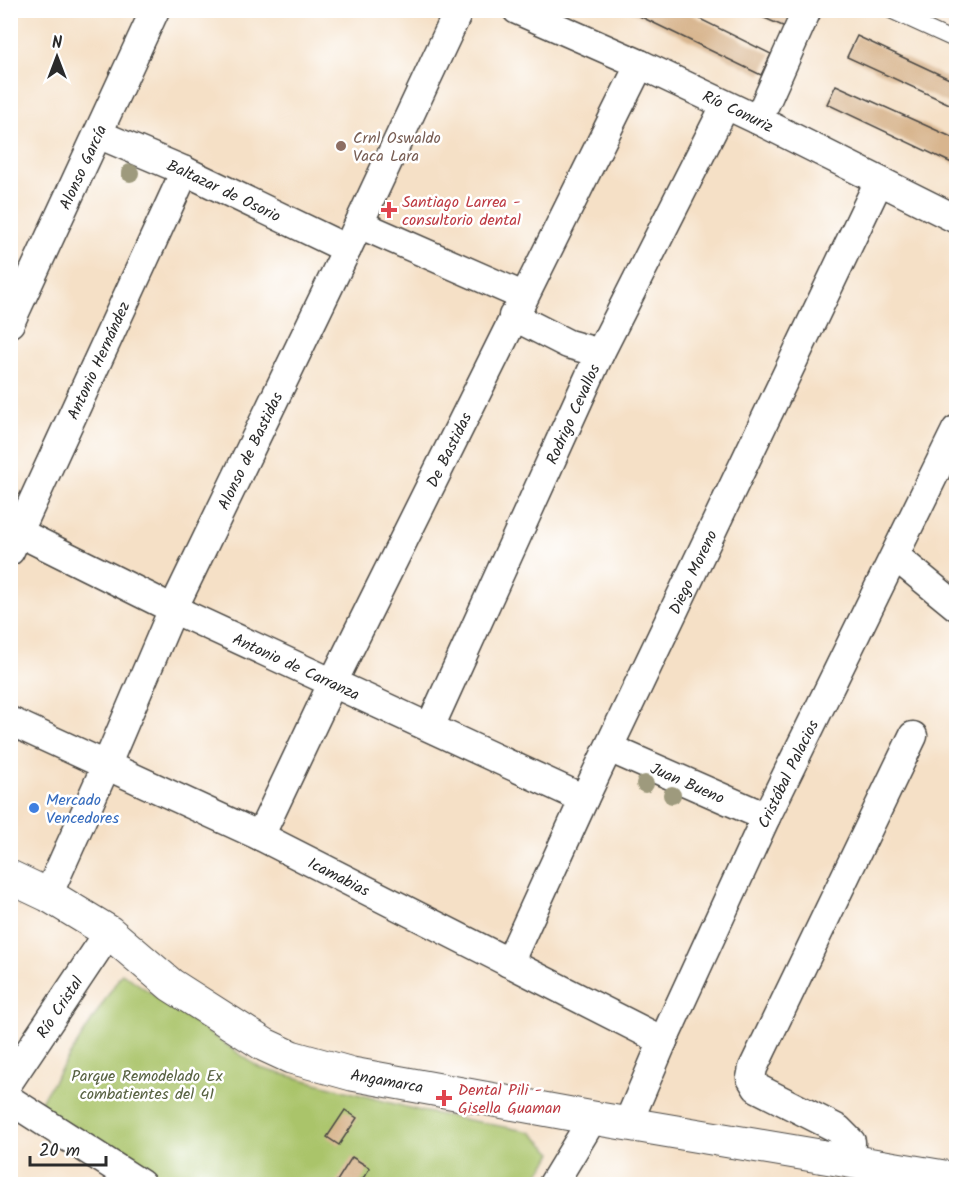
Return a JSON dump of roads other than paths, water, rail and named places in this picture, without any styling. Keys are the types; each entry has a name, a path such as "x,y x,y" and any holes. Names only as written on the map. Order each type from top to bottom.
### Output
{"street":[{"name":"Alonso García","path":"10,323 155,10"},
{"name":"Alonso de Bastidas","path":"48,895 173,609 359,224 459,10"},
{"name":"Río Conuriz","path":"517,10 758,120 957,219"},
{"path":"758,120 807,10"},
{"name":"De Bastidas","path":"260,836 333,682 639,64"},
{"name":"Rodrigo Cevallos","path":"430,727 600,353 725,106"},
{"name":"Baltazar de Osorio","path":"98,134 185,171 347,249"},
{"name":"Antonio Hernández","path":"13,537 185,171"},
{"name":"Diego Moreno","path":"509,963 584,799 879,181"},
{"path":"359,224 518,306 568,344 600,353"},
{"name":"Cristóbal Palacios","path":"628,1123 663,1041 766,817 955,439"},
{"name":"Antonio de Carranza","path":"13,537 584,799"},
{"path":"895,556 957,606"},
{"name":"Icamabias","path":"10,721 260,836 663,1041"},
{"path":"850,1160 851,1142 838,1129 757,1088 751,1078 753,1068 913,736"},
{"name":"Juan Bueno","path":"609,748 766,817"},
{"name":"Angamarca","path":"10,877 48,895 109,932 171,985 265,1045 291,1057 352,1074 593,1118 957,1179"},
{"name":"Río Cristal","path":"10,1080 109,932"},
{"path":"10,1100 141,1185"},
{"path":"553,1185 593,1118"}],"lane":[{"path":"888,10 957,41"}],"place":[{"name":"Crnl Oswaldo Vaca Lara","path":"341,146"},
{"name":"Santiago Larrea - consultorio dental","path":"389,210"},
{"name":"Mercado Vencedores","path":"34,808"},
{"name":"Dental Pili - Gisella Guaman","path":"444,1098"}],"park label":[{"name":"Parque Remodelado Ex combatientes del 41","path":"147,1084"}]}
